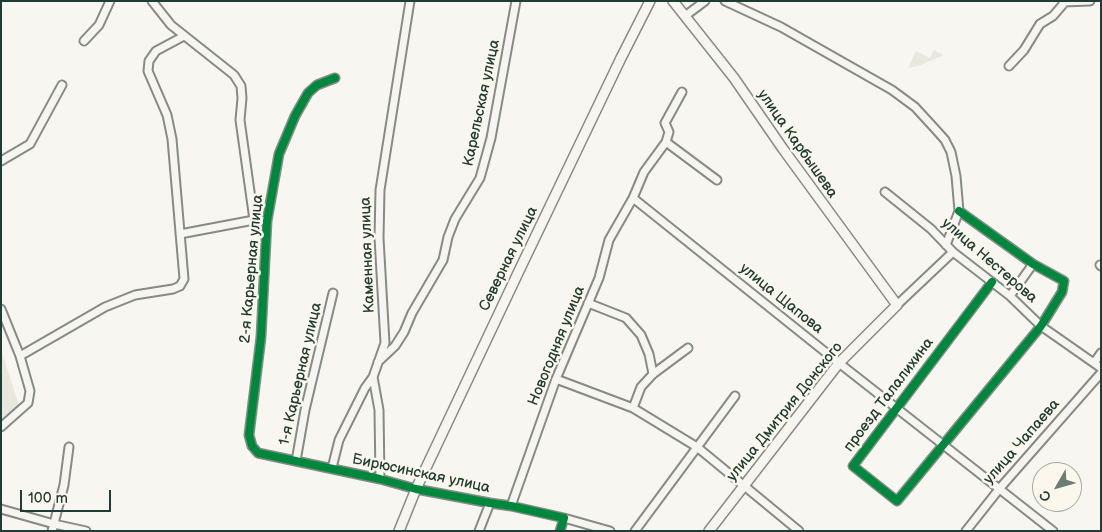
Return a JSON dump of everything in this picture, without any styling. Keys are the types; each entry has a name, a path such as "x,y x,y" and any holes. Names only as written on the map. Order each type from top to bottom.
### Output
{"main road":[{"name":"Северная улица","path":"398,531 551,204 650,1"},
{"name":"улица Карбышева","path":"673,1 734,78 783,149 897,305"},
{"name":"улица Дмитрия Донского","path":"708,531 838,363 897,305"}],"street":[{"path":"84,41 99,25 110,1"},
{"name":"2-я Карьерная улица","path":"152,1 171,25 234,75 241,86 240,120 254,220"},
{"name":"Каменная улица","path":"332,468 342,432 365,388 373,377 386,343 379,238 380,190 410,1"},
{"name":"Карельская улица","path":"378,362 395,346 404,332 412,312 443,260 448,237 456,219 480,178 491,138 516,1"},
{"path":"685,16 705,1"},
{"path":"725,1 781,27 892,90 914,107 945,140 951,152 956,176 959,211 946,246"},
{"path":"1009,66 1024,50 1040,24 1052,16 1063,2 1090,1"},
{"path":"20,356 105,307 135,295 173,289 180,286 184,279 170,130 167,115 148,71 149,62 156,51 184,36"},
{"name":"2-я Карьерная улица","path":"258,453 252,446 249,436 261,337 267,221 279,154 295,116 308,93 317,85 335,78"},
{"path":"1,161 30,144 62,85"},
{"path":"682,92 665,123 669,132 666,142 717,180"},
{"name":"Новогодняя улица","path":"511,506 556,380 599,278 609,240 633,198 644,172 666,142"},
{"name":"улица Нестерова","path":"885,192 931,229 953,252 1010,296 1041,326 1101,368"},
{"name":"улица Щапова","path":"633,198 838,363 1053,531"},
{"path":"959,211 1033,264 1010,296"},
{"path":"180,234 254,220 267,221"},
{"name":"улица Дмитрия Донского","path":"897,305 953,252"},
{"name":"проезд Талалихина","path":"992,282 853,466 897,502 1041,326 1062,292 1064,281 1033,264"},
{"name":"1-я Карьерная улица","path":"296,461 304,410 333,293"},
{"path":"588,303 626,318 641,335 649,354 653,374"},
{"path":"1,309 20,356 30,392 28,403 1,427"},
{"path":"633,408 641,387 653,374 688,348"},
{"path":"1094,362 1101,353"},
{"name":"улица Чапаева","path":"966,531 1000,488 1101,373"},
{"path":"373,377 379,410 380,479"},
{"path":"556,380 633,408 697,447 799,531"},
{"path":"636,531 735,396"},
{"path":"53,528 65,477 69,446"},
{"name":"Бирюсинская улица","path":"258,453 332,468 416,489 511,506 610,531"},
{"path":"479,531 490,503"},
{"path":"1,509 53,528 86,531"},
{"path":"560,531 564,518"}],"shaded area":[{"path":"934,50 944,55 918,66 908,68 916,51 930,58"},
{"path":"1,350 19,405 1,420"}],"cycle path":[{"path":"335,78 317,85 308,93 295,116 279,154 267,221 261,337 249,435 252,446 258,453 380,479 416,489 511,506 564,518 560,531"},
{"path":"959,211 1033,264 1064,281 1062,292 1041,326 897,501 853,466 992,282"}]}
